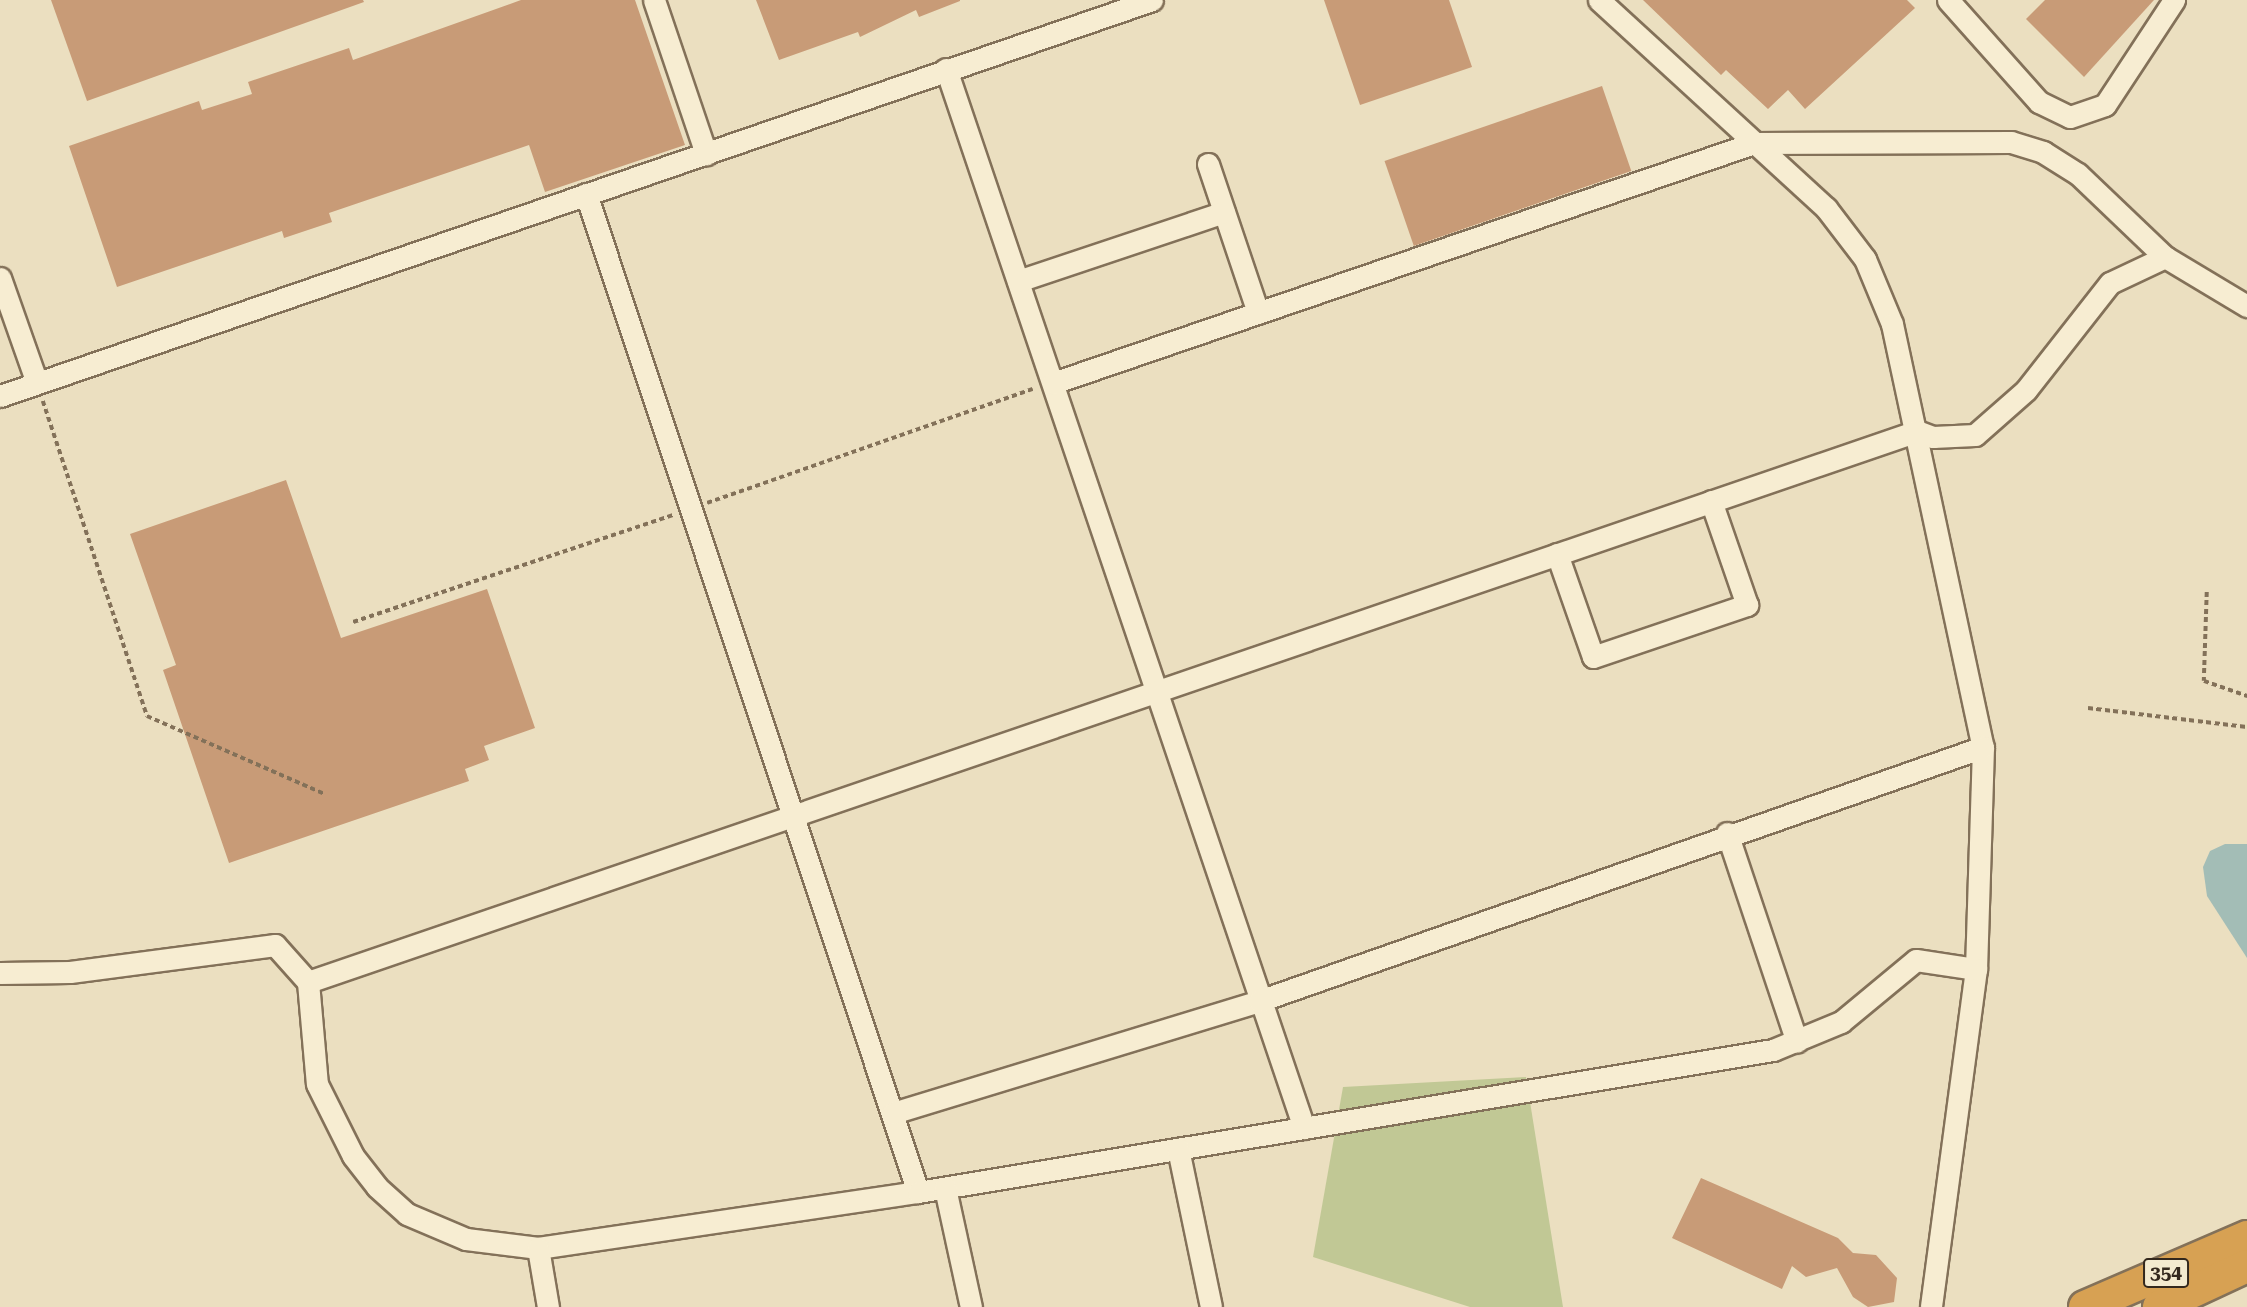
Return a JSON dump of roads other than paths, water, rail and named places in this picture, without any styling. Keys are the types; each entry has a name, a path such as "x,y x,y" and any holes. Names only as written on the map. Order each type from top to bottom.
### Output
{"highway":[{"name":"354","path":"2085,1307 2247,1237"},
{"name":"354","path":"2159,1307 2247,1266"}],"street":[{"path":"654,0 706,153"},
{"path":"0,396 946,69 1089,10 1152,0"},
{"path":"1599,0 1826,208 1865,259 1892,324 1983,747 1976,969 1931,1307"},
{"path":"1948,0 2039,102 2070,117 2105,105 2174,0"},
{"path":"946,69 1304,1128"},
{"path":"1053,383 1754,143 2011,142 2078,174 2165,257 2247,306"},
{"path":"1208,164 1258,313"},
{"path":"586,194 798,817 918,1192"},
{"path":"1018,281 1224,212"},
{"path":"308,982 798,817 1156,691 1917,431 1952,439 1996,421 2110,283 2165,257"},
{"path":"0,278 37,383"},
{"path":"1557,554 1593,657 1747,605 1712,501"},
{"path":"893,1113 1259,1001 1727,833 1983,747"},
{"path":"1727,833 1797,1042"},
{"path":"0,973 71,972 275,945 308,982 317,1084 353,1156 377,1187 407,1214 466,1239 538,1248 945,1188 1797,1042 1841,1022 1916,960 1976,969"},
{"path":"1178,1149 1211,1307"},
{"path":"945,1188 971,1307"},
{"path":"538,1248 548,1307"}],"water":[{"path":"2225,844 2247,844 2247,958 2207,896 2203,867 2210,851"}]}
